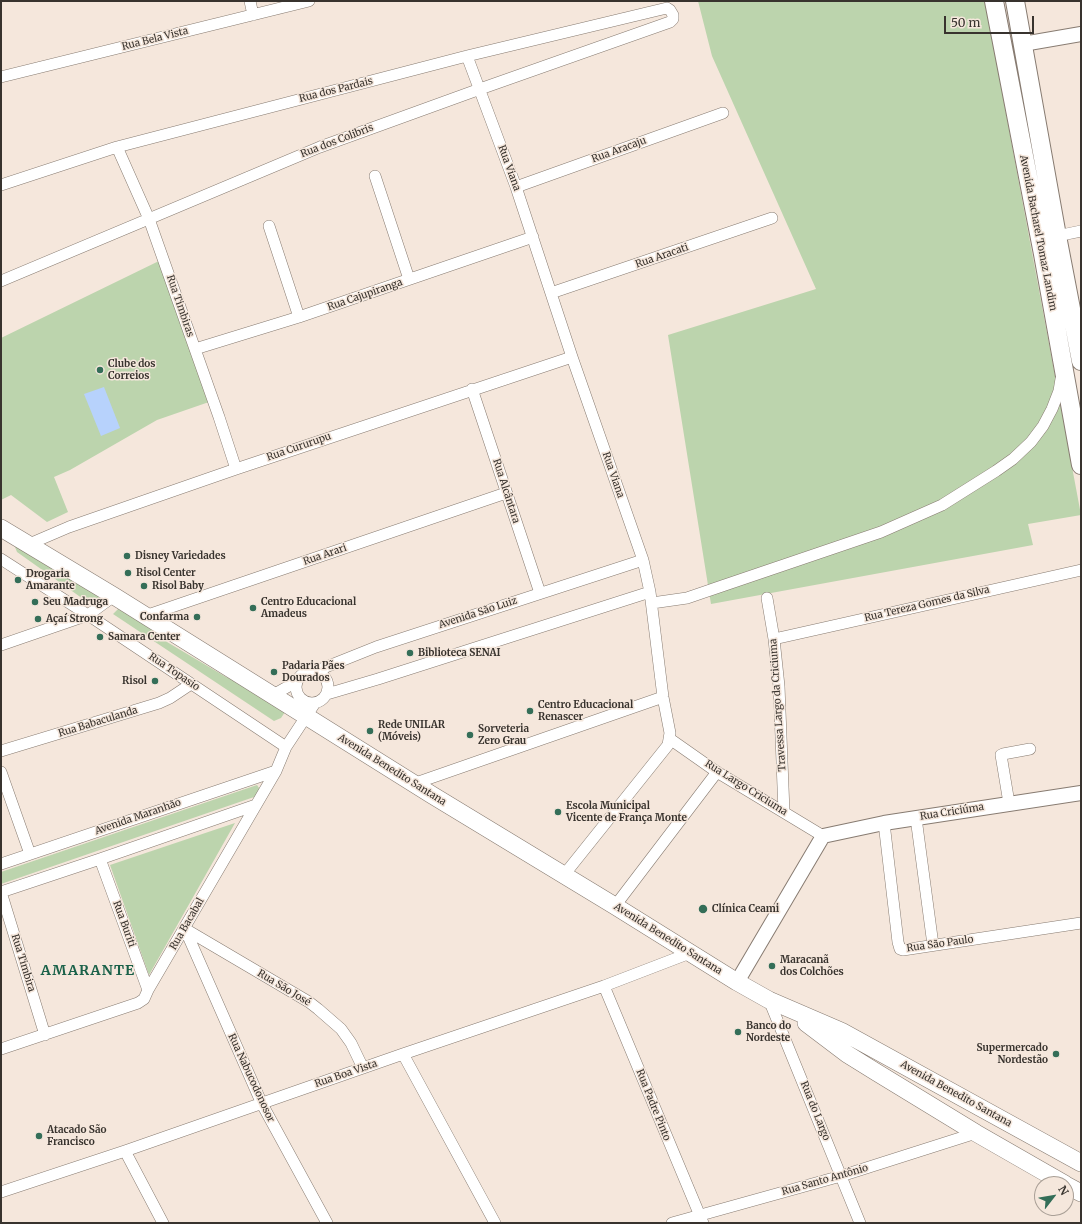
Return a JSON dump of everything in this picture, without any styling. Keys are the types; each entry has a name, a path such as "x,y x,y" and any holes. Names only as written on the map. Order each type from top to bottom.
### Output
{"highway":[{"name":"Avenida Bacharel Tomaz Landim","path":"994,1 1081,465"},
{"name":"Avenida Bacharel Tomaz Landim","path":"1015,1 1081,361"}],"main road":[{"name":"Avenida Benedito Santana","path":"1,528 273,695 310,710 413,784 615,906 737,982 769,1000 841,1031 1081,1163"},
{"name":"Avenida Benedito Santana","path":"786,1008 847,1054 976,1133 1051,1176"}],"street":[{"path":"250,1 253,15"},
{"name":"Rua Bela Vista","path":"1,77 309,1"},
{"name":"Rua dos Pardais","path":"1,185 117,147 467,56 666,8 673,12"},
{"name":"Rua dos Colibris","path":"1,281 320,147 670,22 673,19 673,12"},
{"path":"1023,44 1081,34"},
{"name":"Rua Viana","path":"467,56 516,186 572,357 643,560 652,603 663,697 670,739"},
{"name":"Rua Aracaju","path":"516,186 723,113"},
{"name":"Rua Timbiras","path":"117,147 149,219 236,469"},
{"path":"376,176 409,279"},
{"name":"Rua Aracati","path":"551,293 772,218"},
{"path":"269,226 299,317"},
{"path":"1057,236 1081,231"},
{"name":"Rua Cajupiranga","path":"195,350 299,317 533,237"},
{"name":"Rua Cururupu","path":"27,545 69,527 236,469 472,389 572,357"},
{"path":"652,603 687,598 881,532 942,505 1013,459 1030,442 1043,426 1060,391 1062,362"},
{"name":"Rua Alcântara","path":"472,389 540,593"},
{"name":"Rua Arari","path":"145,616 506,493"},
{"name":"Rua Topasio","path":"1,559 286,747"},
{"name":"Avenida São Luiz","path":"316,671 376,647 643,560"},
{"name":"Rua Tereza Gomes da Silva","path":"774,639 1081,570"},
{"path":"296,682 298,695 303,700 308,702 310,710 327,694 386,677 650,592"},
{"path":"1,645 88,615 114,596"},
{"name":"Travessa Largo da Criciuma","path":"767,598 774,639 778,686 784,812"},
{"path":"273,695 296,682 302,674 316,671 322,674 327,680 327,694"},
{"name":"Rua Babaculanda","path":"1,751 159,703 170,698 191,684"},
{"path":"413,784 663,697"},
{"name":"Rua Bacabal","path":"1,1049 138,1003 144,999 276,771 286,747 310,710"},
{"path":"564,875 668,745 670,739"},
{"name":"Rua Largo Criciuma","path":"670,739 717,772 823,836"},
{"path":"1009,803 1001,755 1030,749"},
{"name":"Avenida Maranhão","path":"1,864 276,771"},
{"path":"1,772 30,854"},
{"path":"615,906 717,772"},
{"name":"Rua Criciúma","path":"823,836 884,823 1081,793"},
{"path":"1,892 256,805"},
{"path":"916,818 933,945"},
{"name":"Rua São Paulo","path":"884,823 899,946 903,950 1081,923"},
{"path":"737,982 823,836"},
{"name":"Rua Buriti","path":"100,859 148,990"},
{"name":"Rua Timbira","path":"1,892 45,1034"},
{"name":"Rua São José","path":"184,928 309,1002 318,1009 341,1029 348,1038 363,1068"},
{"name":"Rua Nabucodonosor","path":"184,928 262,1104 327,1223"},
{"name":"Rua Boa Vista","path":"1,1192 125,1151 604,986 690,953"},
{"name":"Rua Padre Pinto","path":"604,986 701,1219"},
{"name":"Rua do Largo","path":"769,1000 860,1223"},
{"path":"403,1054 495,1223"},
{"name":"Rua Santo Antônio","path":"672,1223 701,1219 976,1133"},
{"path":"125,1151 163,1223"}],"green space":[{"path":"698,1 985,1 1081,515 1028,524 1033,545 711,604 668,335 816,289 712,56"},
{"name":"Clube dos Correios","path":"161,260 209,402 157,420 70,470 54,477 68,512 47,522 11,495 1,500 1,338"},
{"path":"16,544 100,592 99,598 95,601 86,601 17,552 15,547"},
{"path":"119,608 146,620 167,642 226,677 253,688 285,712 281,718 274,721 113,614"},
{"path":"257,785 261,791 257,796 1,884 1,872"},
{"path":"235,823 149,975 110,865"}],"water":[{"path":"104,387 120,428 101,436 84,394"}],"place":[{"name":"Clube dos Correios","path":"100,370"},
{"name":"Disney Variedades","path":"127,556"},
{"name":"Risol Center","path":"128,573"},
{"name":"Drogaria Amarante","path":"18,580"},
{"name":"Risol Baby","path":"144,586"},
{"name":"Seu Madruga","path":"35,602"},
{"name":"Centro Educacional Amadeus","path":"253,608"},
{"name":"Confarma","path":"197,617"},
{"name":"Açaí Strong","path":"38,619"},
{"name":"Samara Center","path":"100,637"},
{"name":"Biblioteca SENAI","path":"410,653"},
{"name":"Padaria Pães Dourados","path":"274,672"},
{"name":"Risol","path":"155,681"},
{"name":"Centro Educacional Renascer","path":"530,711"},
{"name":"Rede UNILAR (Móveis)","path":"370,731"},
{"name":"Sorveteria Zero Grau","path":"470,735"},
{"name":"Escola Municipal Vicente de França Monte","path":"558,812"},
{"name":"Clínica Ceami","path":"703,909"},
{"name":"Maracanã dos Colchões","path":"772,966"},
{"name":"Banco do Nordeste","path":"738,1032"},
{"name":"Supermercado Nordestão","path":"1056,1054"},
{"name":"Atacado São Francisco","path":"39,1136"}],"district":[{"name":"AMARANTE","path":"88,971"}]}
